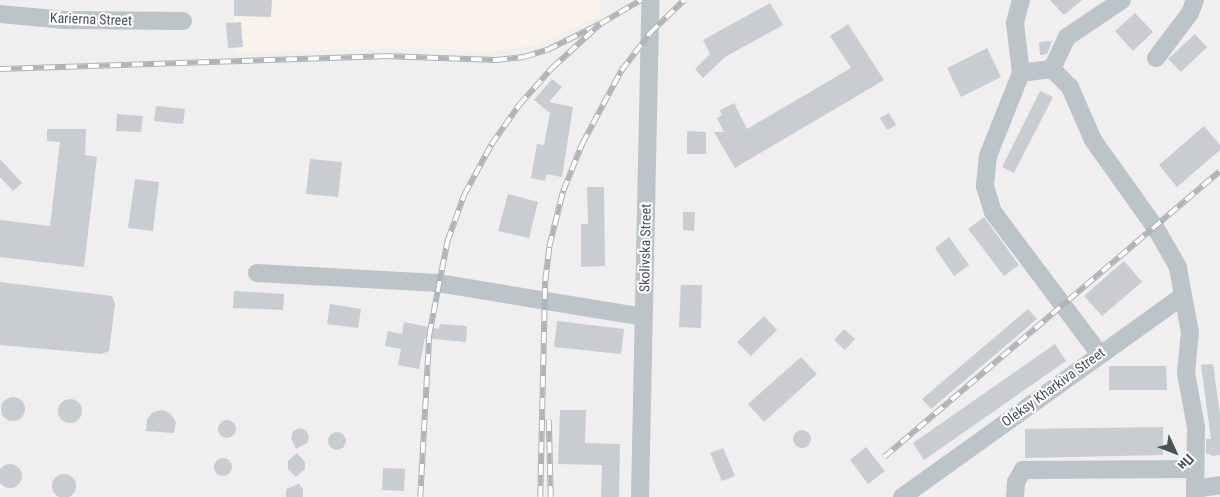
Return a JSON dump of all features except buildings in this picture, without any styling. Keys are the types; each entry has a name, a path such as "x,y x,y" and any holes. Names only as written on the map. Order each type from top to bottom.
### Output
{"street":[{"name":"Skolivska Street","path":"640,497 650,0"},
{"path":"1021,0 1015,23 1021,74 988,156 985,186 992,212 1099,354"},
{"path":"1052,69 1067,37 1122,0"},
{"path":"1156,58 1190,13 1195,0"},
{"name":"Karierna Street","path":"0,14 65,20 183,21"},
{"path":"1021,74 1052,69"},
{"path":"1052,69 1070,87 1093,140 1155,227 1178,267 1190,331 1186,373 1196,427 1195,493 1220,485"},
{"path":"257,273 438,282 643,318"},
{"name":"Oleksy Kharkiva Street","path":"902,497 1099,354 1183,296"},
{"path":"1015,497 1016,482 1023,470 1195,469"}],"shaded area":[{"path":"234,0 600,0 599,17 538,45 489,52 422,48 234,52"}],"railway":[{"path":"420,497 429,335 447,242 464,195 491,145 519,105 552,68 600,24 641,0"},
{"path":"540,497 545,281 549,247 563,191 582,144 621,71 650,33 684,0"},
{"path":"0,69 383,56 496,60 524,57 547,50 600,24"},
{"path":"884,457 1220,171"},
{"path":"549,420 551,497"}]}
